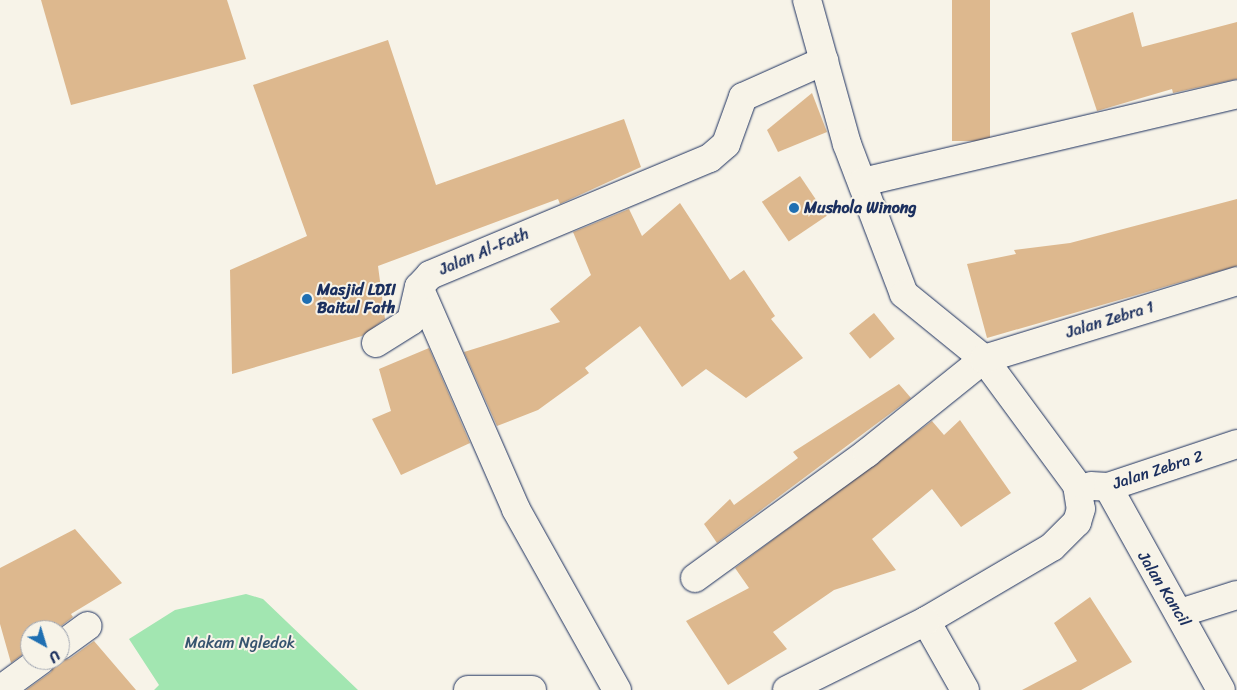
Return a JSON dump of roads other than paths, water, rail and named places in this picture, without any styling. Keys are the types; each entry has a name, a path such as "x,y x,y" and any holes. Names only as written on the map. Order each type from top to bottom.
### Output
{"street":[{"path":"787,690 926,621 1052,547 1077,522 1081,509 1077,485 984,360 904,294 863,182 806,0"},
{"name":"Jalan Al-Fath","path":"419,287 430,275 710,158 726,144 743,97 824,62"},
{"path":"863,182 1237,94"},
{"name":"Jalan Zebra 1","path":"984,360 1237,281"},
{"path":"376,342 410,320 419,287"},
{"path":"419,287 516,509 617,690"},
{"path":"695,578 867,453 984,360"},
{"name":"Jalan Zebra 2","path":"1077,485 1108,487 1237,444"},
{"name":"Jalan Kancil","path":"1108,487 1136,545 1180,613 1221,690"},
{"path":"1180,613 1237,595"},
{"path":"926,621 965,690"},
{"path":"70,639 88,626"},
{"path":"0,690 27,670"},
{"path":"468,690 532,690"}],"place":[{"name":"Mushola Winong","path":"794,208"},
{"name":"Masjid LDII Baitul Fath","path":"307,299"}],"park label":[{"name":"Makam Ngledok","path":"240,643"}]}
